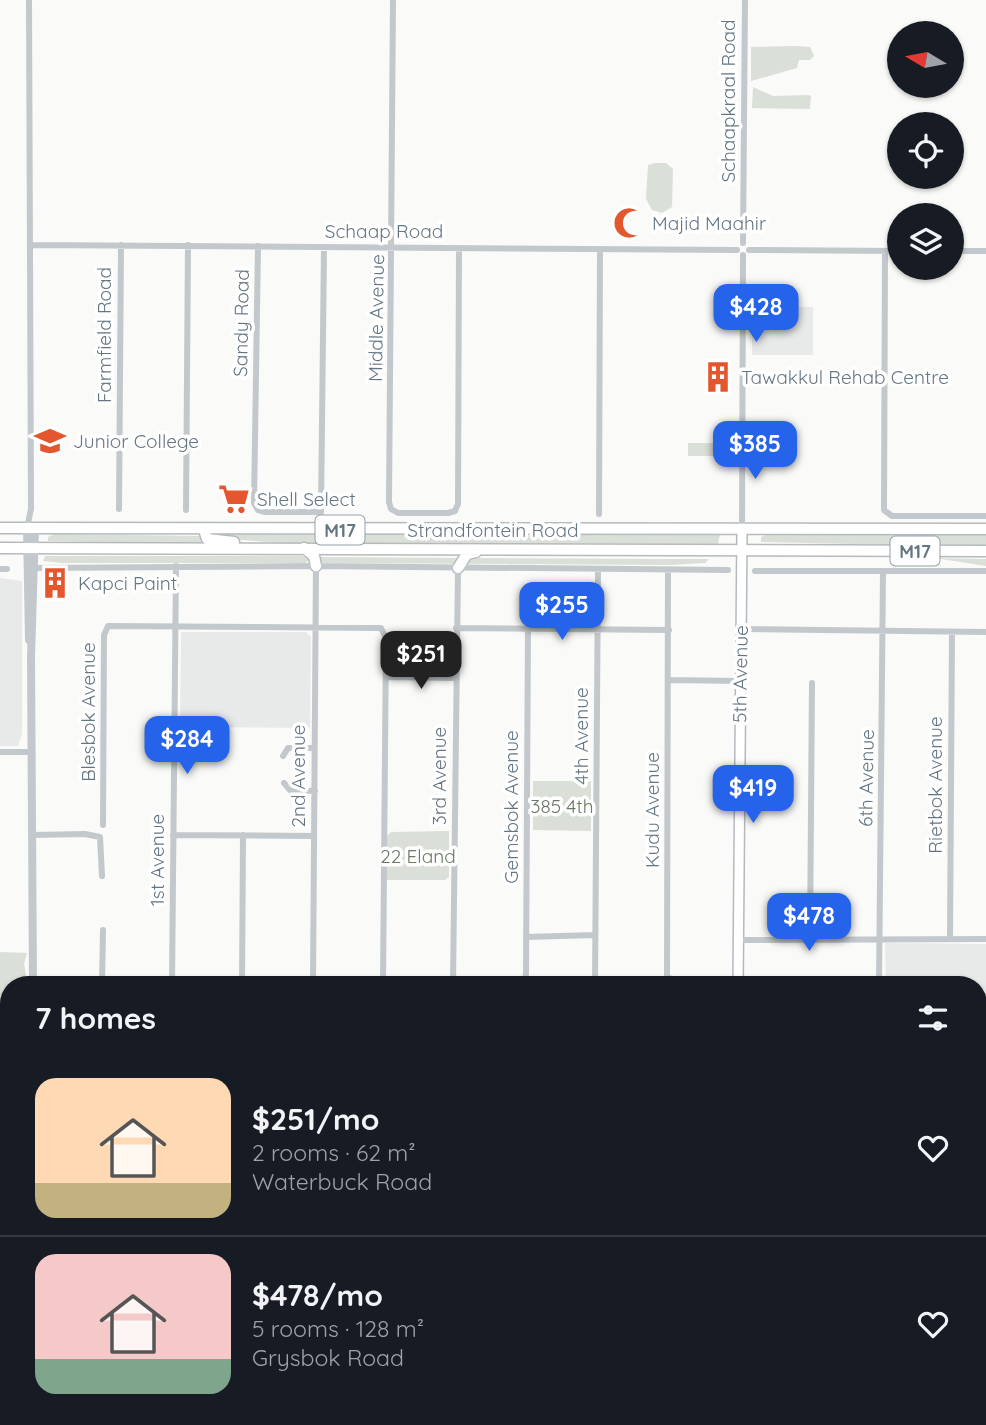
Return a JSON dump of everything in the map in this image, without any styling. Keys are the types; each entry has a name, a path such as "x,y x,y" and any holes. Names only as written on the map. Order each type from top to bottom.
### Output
{"main road":[{"name":"Strandfontein Road","path":"0,528 742,531 986,529"},
{"path":"204,530 205,537 209,540 299,548 314,556 316,566"},
{"name":"5th Avenue","path":"738,976 742,531"},
{"name":"Strandfontein Road","path":"0,548 986,551"},
{"path":"458,568 467,554 490,548"}],"street":[{"path":"29,0 33,976"},
{"name":"Middle Avenue","path":"393,0 391,509 398,513 443,514 454,511 458,500 459,247"},
{"name":"Schaapkraal Road","path":"743,243 745,0"},
{"path":"743,255 737,250 743,243 749,250"},
{"name":"Schaap Road","path":"31,245 737,250"},
{"name":"Farmfield Road","path":"119,509 121,245"},
{"path":"186,510 188,245"},
{"name":"Sandy Road","path":"258,246 255,506 265,512 321,512 324,247"},
{"path":"599,514 600,248"},
{"path":"742,531 743,255 749,250 885,251 886,513 892,516 986,516"},
{"path":"964,251 986,251"},
{"path":"30,594 34,568 31,547"},
{"name":"1st Avenue","path":"172,976 176,566"},
{"name":"Strandfontein Road","path":"34,568 316,566 727,570"},
{"name":"2nd Avenue","path":"313,976 316,566"},
{"name":"3rd Avenue","path":"453,976 458,568"},
{"name":"4th Avenue","path":"595,976 598,570"},
{"name":"Kudu Avenue","path":"667,976 668,570"},
{"path":"755,571 986,571"},
{"name":"6th Avenue","path":"880,976 883,571"},
{"name":"Blesbok Avenue","path":"103,825 105,630 112,625 174,625"},
{"path":"174,625 380,628 386,638 383,976"},
{"path":"456,628 669,630"},
{"name":"Gemsbok Avenue","path":"525,976 528,628"},
{"path":"741,629 986,632"},
{"name":"Rietbok Avenue","path":"950,939 952,632"},
{"path":"386,677 456,678"},
{"path":"669,680 740,681"},
{"path":"810,939 812,683"},
{"path":"283,756 288,748 314,748"},
{"path":"0,752 32,752"},
{"path":"284,783 290,790 315,791"},
{"path":"32,835 91,834 101,840 102,876"},
{"path":"173,835 314,835"},
{"path":"242,976 243,835"},
{"path":"102,976 103,930"},
{"path":"526,937 595,935"},
{"path":"738,940 986,939"}],"shaded area":[{"path":"752,306 813,307 813,355 752,355"},
{"path":"0,578 22,581 22,734 18,746 0,746"},
{"path":"181,632 306,632 311,637 310,728 180,727"},
{"path":"885,943 986,944 986,976 886,976"}],"green space":[{"path":"751,47 810,47 814,56 810,60 799,60 797,68 751,81"},
{"path":"753,87 773,96 811,96 810,109 752,108"},
{"path":"666,163 673,169 672,207 662,213 652,210 646,199 648,165"},
{"path":"688,443 732,443 732,456 688,456"},
{"path":"54,534 200,536 211,545 48,541 48,537"},
{"path":"210,534 720,535 718,544 282,543 213,538"},
{"path":"986,534 986,547 761,542 761,537 766,535"},
{"path":"45,556 303,556 310,560 305,563 62,563 43,561"},
{"path":"319,557 709,559 705,563 671,565 321,563"},
{"path":"935,558 986,559 986,566"},
{"name":"385 4th","path":"533,781 591,781 591,831 533,830"},
{"name":"22 Eland","path":"449,831 449,877 445,880 387,880 387,836 391,832"},
{"path":"0,952 27,953 24,964 26,976 0,976"}],"place":[{"name":"Majid Maahir","path":"629,223"},
{"name":"Tawakkul Rehab Centre","path":"718,377"},
{"name":"Junior College","path":"50,441"},
{"name":"Shell Select","path":"234,499"},
{"name":"Kapci Paint","path":"55,583"}]}
